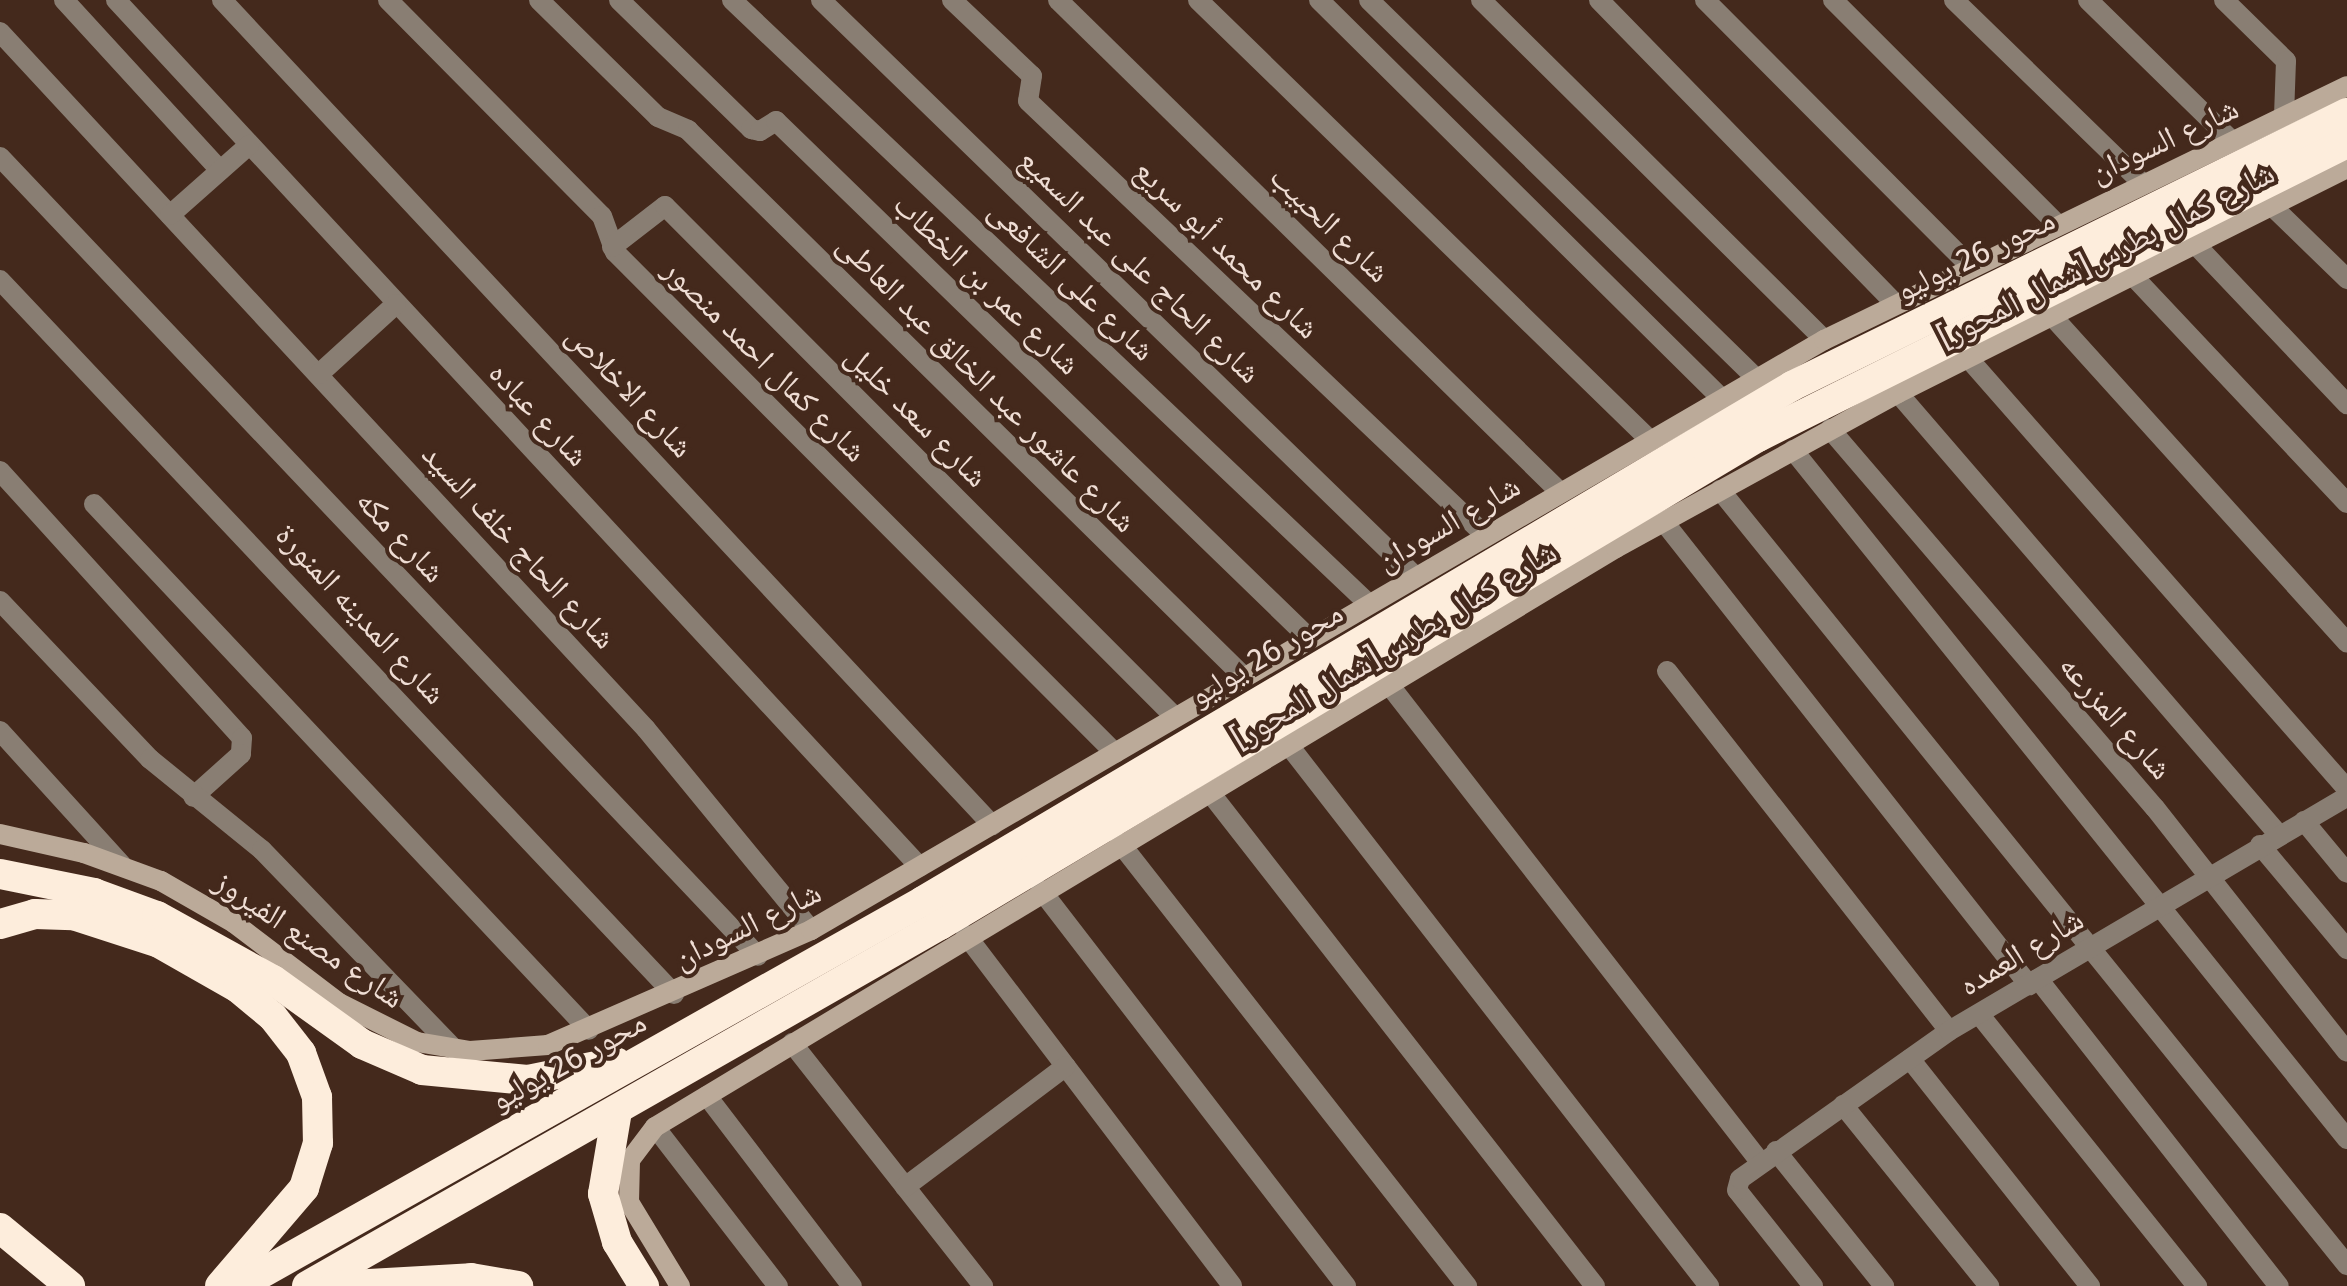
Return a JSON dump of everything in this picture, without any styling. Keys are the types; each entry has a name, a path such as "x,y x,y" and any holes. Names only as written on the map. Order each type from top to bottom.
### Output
{"highway":[{"name":"محور 26 يوليو","path":"239,1286 644,1059 1792,386 2347,113"},
{"name":"محور 26 يوليو","path":"307,1286 617,1111 1758,437 2347,143"},
{"path":"0,874 94,894 156,916 273,980 362,1044 422,1070 528,1080 644,1059"},
{"path":"0,924 36,914 72,915 159,943 238,988 273,1017 302,1054 317,1097 318,1143 304,1188 220,1286"},
{"path":"617,1111 604,1194 617,1242 644,1286"},
{"path":"1,1228 70,1286"},
{"path":"334,1286 471,1278 518,1286"}],"street":[{"path":"64,0 220,170"},
{"name":"شارع عباده","path":"116,0 920,867"},
{"name":"شارع الاخلاص","path":"222,0 992,825"},
{"name":"شارع كمال احمد منصور","path":"388,0 602,216 612,247 1115,753"},
{"name":"شارع عاشور عبد الخالق عبد العاطى","path":"539,0 658,117 688,130 1244,677"},
{"name":"شارع عمر بن الخطاب","path":"618,0 751,129 760,132 776,121 1310,640"},
{"name":"شارع على الشافعى","path":"732,0 1369,604"},
{"name":"شارع الحاج على عبد السميع","path":"821,0 1416,577"},
{"name":"شارع محمد أبو سريع","path":"952,0 1034,78 1028,101 1486,536"},
{"name":"شارع الحبيب","path":"1058,0 1560,492"},
{"path":"1198,0 1648,438"},
{"path":"1319,0 1721,398"},
{"path":"1368,0 1756,378"},
{"path":"1481,0 1824,340"},
{"path":"1599,0 1896,304"},
{"path":"1705,0 1971,267"},
{"path":"1833,0 2057,224"},
{"path":"1954,0 2142,183"},
{"path":"2088,0 2231,140"},
{"path":"2224,0 2286,61 2284,116"},
{"name":"شارع الحاج خلف السيد","path":"0,32 646,730 811,930"},
{"name":"شارع السودان","path":"589,1030 811,930 1648,438 1824,340 2347,86"},
{"path":"170,214 249,145"},
{"name":"شارع مكه","path":"0,156 758,956"},
{"name":"شارع كمال بطرس[شمال المحور]","path":"680,1286 629,1202 630,1160 655,1126 1388,682 1720,490 1898,393 2347,168"},
{"name":"شارع سعد خليل","path":"612,247 665,206 1176,718"},
{"path":"2272,206 2347,279"},
{"path":"2196,244 2347,404"},
{"path":"2133,276 2347,503"},
{"name":"شارع المدينه المنورة","path":"0,280 674,994"},
{"path":"319,374 396,304"},
{"path":"2052,316 2347,643"},
{"path":"1968,358 2345,800"},
{"path":"1898,393 2270,840 2347,949"},
{"name":"شارع المزرعه","path":"1830,429 2155,808 2203,877 2347,1052"},
{"path":"1793,450 2347,1139"},
{"path":"0,471 242,738 241,754 194,797"},
{"path":"1720,490 1944,761 2087,948 2347,1265"},
{"path":"94,504 589,1030"},
{"path":"1664,522 2280,1286"},
{"path":"0,601 194,797 262,850 455,1050"},
{"path":"1667,671 1949,1031"},
{"path":"1388,682 1769,1157 1884,1286"},
{"path":"0,731 122,865"},
{"path":"1286,743 1709,1286"},
{"path":"1208,790 1595,1286"},
{"name":"شارع العمده","path":"1814,1286 1737,1190 1740,1179 1949,1031 2157,903 2345,800"},
{"path":"2304,821 2347,873"},
{"name":"شارع مصنع الفيروز","path":"0,834 122,865 222,915 376,1026 455,1050 504,1052 589,1030"},
{"path":"1120,843 1467,1286"},
{"path":"1041,890 1346,1286"},
{"path":"966,935 1232,1286"},
{"path":"1979,1014 2197,1286"},
{"path":"792,1043 983,1286"},
{"path":"1910,1058 2090,1286"},
{"path":"905,1187 1066,1066"},
{"path":"707,1096 852,1286"},
{"path":"1842,1105 1989,1286"},
{"path":"655,1126 778,1286"}]}
